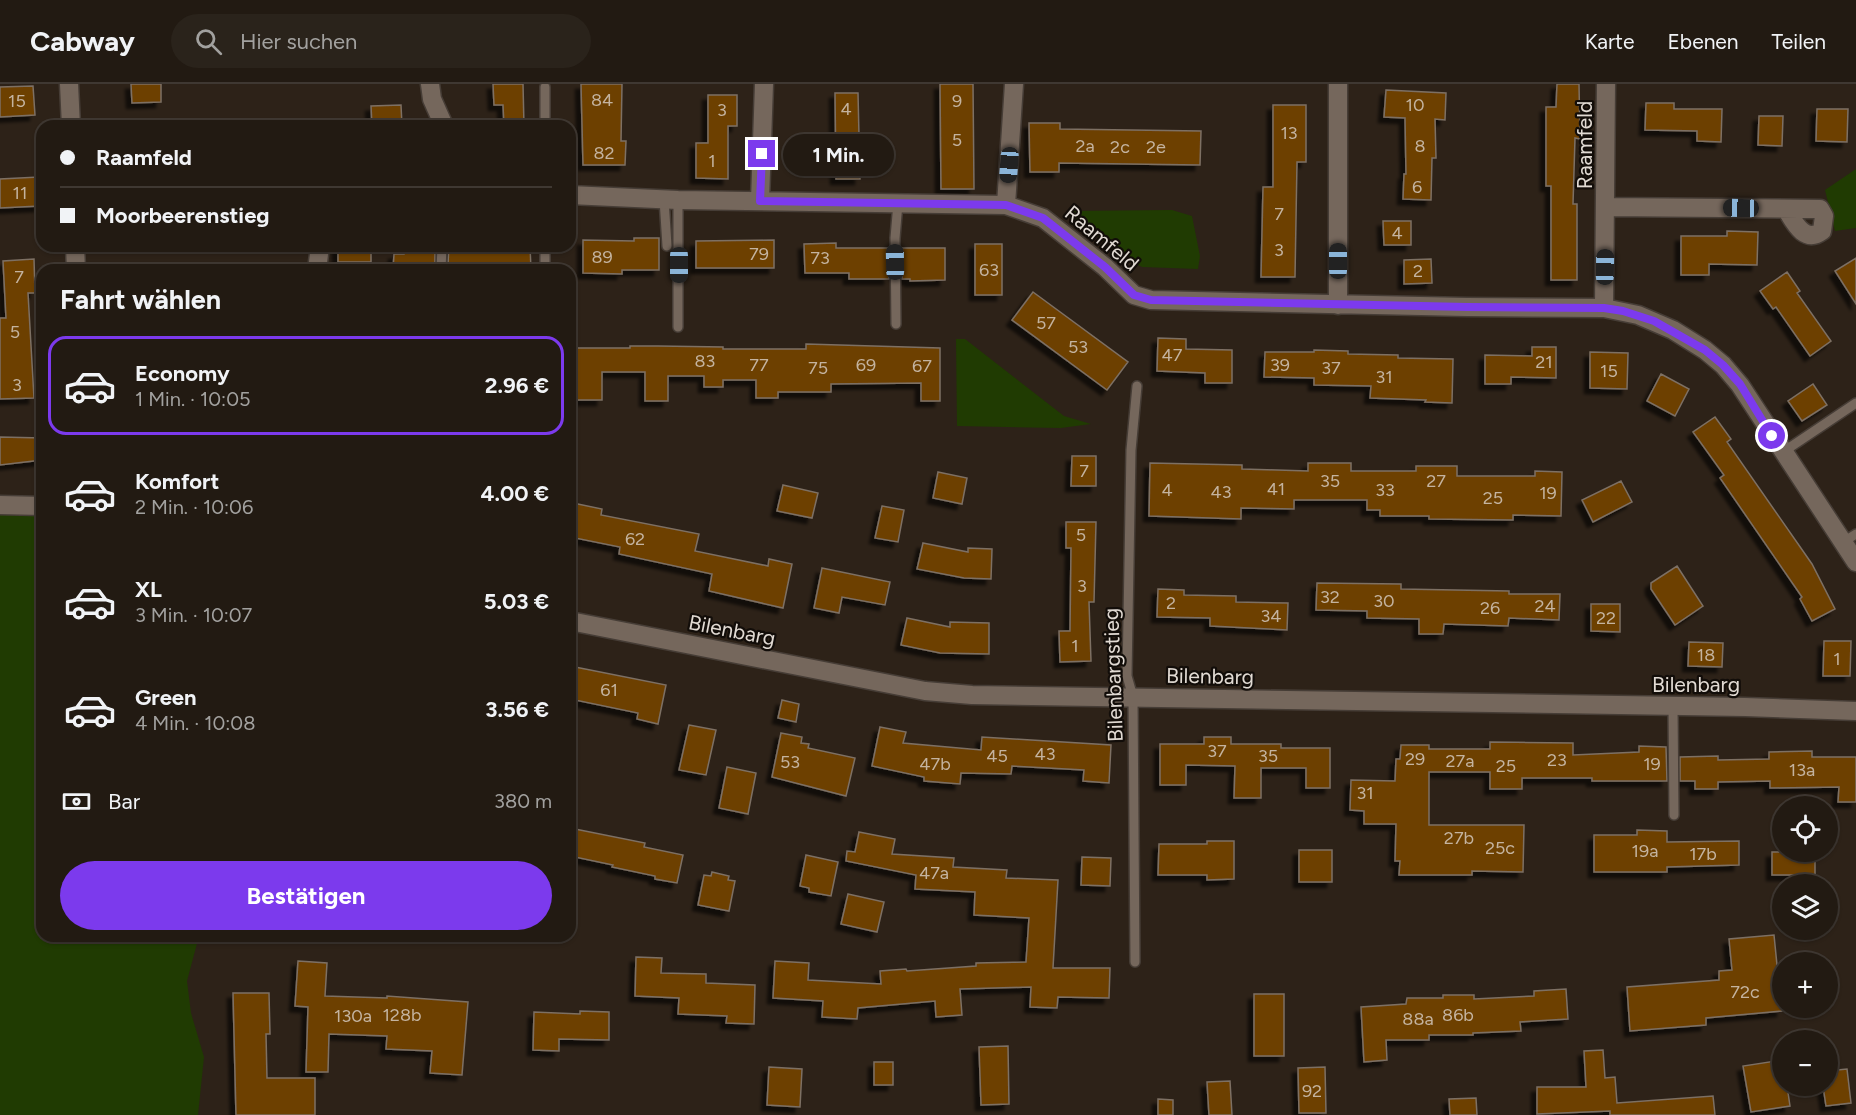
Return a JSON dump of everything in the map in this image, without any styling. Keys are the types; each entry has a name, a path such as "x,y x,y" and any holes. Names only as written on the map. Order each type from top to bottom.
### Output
{"street":[{"path":"69,84 71,120"},
{"path":"430,84 432,99 441,120"},
{"path":"760,201 764,84"},
{"path":"1006,205 1014,84"},
{"path":"1338,84 1338,305"},
{"name":"Raamfeld","path":"1604,308 1607,207 1606,84"},
{"name":"Raamfeld","path":"576,195 671,200 1006,205 1043,218 1105,267 1134,295 1151,300 1604,308 1623,311 1654,321 1705,350 1723,365 1740,384 1783,452 1849,538 1856,562"},
{"name":"Raamfeld","path":"1607,207 1786,209"},
{"path":"0,505 36,506"},
{"name":"Bilenbarg","path":"576,622 925,691 972,695 1758,707 1856,711"}],"lane":[{"path":"545,87 545,120"},
{"path":"667,246 671,200"},
{"path":"671,200 679,224 678,327"},
{"path":"896,324 895,238 898,203"},
{"name":"Bilenbargstieg","path":"1135,962 1133,697 1127,676 1131,450 1137,386"},
{"path":"1783,452 1856,403"},
{"path":"1673,707 1674,815"}],"green space":[{"path":"1856,169 1856,228 1835,231 1825,190"},
{"path":"1172,210 1192,216 1200,256 1198,269 1142,267 1124,258 1067,211"},
{"path":"956,339 965,339 1064,416 1091,424 1061,428 957,426"},
{"path":"0,512 36,513 36,942 197,942 187,981 191,1013 204,1057 198,1115 0,1115"}],"building":[{"path":"131,84 161,84 161,102 132,103"},
{"path":"493,84 523,84 524,120 504,120 503,105 494,105"},
{"path":"581,84 622,84 621,141 626,141 625,165 583,165"},
{"path":"940,84 973,84 974,189 941,189"},
{"path":"1557,84 1579,84 1580,139 1575,138 1573,204 1577,204 1577,280 1551,280 1551,186 1546,186 1546,107 1556,107"},
{"path":"33,86 35,115 0,117 0,87"},
{"path":"1386,90 1446,93 1445,120 1435,119 1436,158 1432,158 1431,200 1403,199 1404,174 1406,174 1405,118 1384,117"},
{"path":"835,93 858,93 860,179 836,179"},
{"path":"708,95 737,95 737,126 728,126 728,179 696,178 696,143 708,143"},
{"path":"1646,103 1674,103 1674,109 1722,109 1721,142 1697,141 1697,131 1645,130"},
{"path":"401,105 402,120 372,120 371,106"},
{"path":"1273,105 1306,105 1306,162 1297,162 1295,277 1261,277 1263,187 1273,187"},
{"path":"1817,109 1848,109 1847,142 1816,141"},
{"path":"1759,116 1783,116 1782,146 1758,145"},
{"path":"1029,123 1060,123 1060,129 1201,131 1200,165 1059,163 1059,172 1030,172"},
{"path":"36,177 36,206 0,208 0,179"},
{"path":"1383,221 1411,221 1411,245 1384,245"},
{"path":"1727,231 1758,232 1757,265 1709,264 1709,275 1681,275 1681,236 1727,236"},
{"path":"634,238 659,238 659,270 622,270 622,274 583,273 583,240 634,241"},
{"path":"774,240 774,268 696,268 696,241"},
{"path":"836,243 836,248 888,248 889,279 849,279 849,273 805,273 804,244"},
{"path":"975,244 1002,244 1002,295 975,295"},
{"path":"902,248 945,248 945,280 910,281 910,279 902,279"},
{"path":"338,252 371,252 371,262 338,262"},
{"path":"404,252 435,252 435,264 393,264 394,254 404,254"},
{"path":"449,252 530,252 531,264 448,264"},
{"path":"1856,258 1856,304 1835,271"},
{"path":"34,259 35,293 28,293 34,398 0,399 0,318 6,318 3,261"},
{"path":"1431,259 1432,283 1404,284 1404,260"},
{"path":"1787,272 1800,291 1797,293 1831,341 1810,356 1776,307 1773,309 1760,291"},
{"path":"1033,292 1128,362 1107,390 1012,320"},
{"path":"1158,338 1186,339 1186,349 1232,350 1232,383 1205,383 1205,373 1157,371"},
{"path":"806,344 940,348 940,401 921,401 921,383 831,384 831,392 778,392 778,398 756,398 756,380 723,380 723,387 704,387 704,376 668,376 668,401 645,401 645,372 602,372 602,400 576,400 576,348 658,346 806,349"},
{"path":"1532,347 1556,347 1556,378 1511,377 1511,384 1485,384 1485,355 1532,356"},
{"path":"1314,350 1348,351 1348,354 1398,355 1398,358 1453,359 1452,403 1370,398 1371,386 1314,385 1314,378 1264,377 1265,352 1314,352"},
{"path":"1590,352 1628,353 1627,389 1590,388"},
{"path":"1661,374 1689,389 1675,416 1647,401"},
{"path":"1813,384 1827,405 1802,421 1788,401"},
{"path":"1715,417 1731,439 1727,442 1812,564 1835,609 1812,621 1800,599 1802,597 1720,478 1724,475 1693,432"},
{"path":"0,437 36,438 36,461 0,465"},
{"path":"1072,456 1096,456 1096,486 1071,486"},
{"path":"1150,463 1242,465 1242,469 1308,471 1308,463 1351,463 1351,471 1416,471 1416,466 1457,466 1457,476 1535,476 1535,471 1562,472 1561,516 1513,515 1513,520 1429,519 1429,516 1380,516 1380,510 1367,510 1367,500 1294,500 1294,509 1241,508 1241,519 1149,516"},
{"path":"938,472 967,478 962,504 933,498"},
{"path":"1621,481 1632,502 1593,522 1582,500"},
{"path":"783,485 818,493 812,518 777,511"},
{"path":"576,504 602,509 601,515 699,534 695,551 768,566 769,559 792,564 783,608 709,591 712,574 619,554 620,547 576,538"},
{"path":"882,506 904,510 898,542 875,538"},
{"path":"1066,522 1096,522 1094,602 1089,602 1091,661 1060,662 1059,631 1070,631 1071,548 1066,548"},
{"path":"923,543 968,552 968,548 992,549 991,579 964,578 917,569"},
{"path":"1677,566 1703,606 1675,625 1651,589 1651,583"},
{"path":"822,568 890,582 885,605 842,597 839,613 814,608"},
{"path":"1317,583 1401,584 1401,589 1560,594 1559,620 1509,618 1508,626 1444,624 1443,634 1419,634 1419,619 1367,618 1367,611 1316,610"},
{"path":"1158,589 1184,590 1184,595 1236,596 1236,602 1288,603 1287,630 1210,626 1210,618 1157,617"},
{"path":"1591,604 1620,604 1620,632 1591,631"},
{"path":"907,618 950,627 950,622 989,623 989,654 940,653 901,645"},
{"path":"1824,641 1851,641 1850,676 1823,676"},
{"path":"1689,642 1723,643 1722,667 1688,666"},
{"path":"576,667 666,685 658,724 637,719 638,713 576,700"},
{"path":"782,700 799,704 796,722 778,718"},
{"path":"689,725 716,730 706,775 679,770"},
{"path":"880,727 906,732 903,743 981,750 982,737 1111,745 1109,783 1083,781 1084,770 1012,766 1011,774 961,773 960,784 924,781 924,777 872,766"},
{"path":"781,733 802,737 801,743 809,744 808,748 855,758 846,796 772,777"},
{"path":"1204,737 1231,737 1231,744 1281,744 1281,748 1330,748 1330,788 1306,788 1306,768 1261,768 1261,798 1234,798 1235,766 1186,765 1186,785 1160,785 1160,744 1204,744"},
{"path":"1490,742 1573,743 1573,755 1639,752 1639,746 1666,747 1667,781 1522,778 1522,789 1490,789 1490,772 1429,772 1429,825 1524,825 1523,872 1472,871 1472,875 1399,875 1400,861 1395,861 1396,824 1364,824 1364,811 1350,810 1351,780 1395,781 1396,759 1400,759 1401,745 1429,745 1429,749 1490,749"},
{"path":"1812,751 1812,757 1856,757 1856,802 1838,802 1839,787 1770,788 1770,781 1718,782 1718,789 1695,789 1695,781 1680,781 1680,757 1718,756 1718,760 1769,759 1769,752"},
{"path":"727,767 756,773 748,814 719,808"},
{"path":"576,829 645,843 644,847 683,855 677,883 612,867 613,865 576,857"},
{"path":"1637,830 1667,831 1667,842 1739,841 1739,865 1667,867 1667,872 1594,872 1594,835 1637,835"},
{"path":"859,832 895,839 892,854 954,858 953,867 1007,870 1006,878 1058,880 1053,968 1110,968 1109,998 1058,997 1057,1008 1030,1007 1031,987 960,989 962,1015 936,1017 935,1001 858,1008 857,1019 822,1017 823,1001 773,998 775,961 809,963 808,980 881,984 880,971 976,966 976,963 1026,962 1029,918 974,915 975,892 915,889 916,875 846,861 847,851 855,852"},
{"path":"1207,841 1234,841 1234,879 1207,880 1207,875 1158,875 1159,844 1207,844"},
{"path":"1299,850 1332,850 1332,882 1299,882"},
{"path":"806,855 838,862 831,896 809,892 809,888 800,886"},
{"path":"1082,857 1111,858 1110,886 1081,885"},
{"path":"1772,862 1815,862 1815,874 1772,874"},
{"path":"712,872 729,876 728,880 735,881 729,911 698,905 704,875 711,876"},
{"path":"848,894 884,902 877,932 841,924"},
{"path":"1772,935 1776,952 1772,952 1772,1012 1706,1018 1706,1025 1630,1031 1627,987 1719,980 1719,971 1732,970 1729,939"},
{"path":"636,957 662,958 661,973 706,974 706,983 755,985 754,1024 726,1023 727,1016 678,1014 679,998 635,996"},
{"path":"298,961 327,963 325,996 387,998 387,996 468,1002 462,1075 430,1073 432,1051 386,1049 387,1036 329,1034 328,1072 306,1072 308,1007 295,1006"},
{"path":"1566,989 1568,1019 1520,1022 1521,1031 1473,1033 1473,1035 1429,1035 1429,1040 1386,1040 1387,1060 1364,1062 1361,1007 1406,1004 1407,998 1443,998 1443,995 1474,995 1474,999 1534,996 1534,991"},
{"path":"233,993 269,993 270,1034 266,1034 267,1078 315,1078 315,1115 236,1115"},
{"path":"1254,994 1284,994 1284,1056 1254,1056"},
{"path":"580,1011 609,1012 609,1040 559,1039 559,1051 533,1050 534,1012 580,1014"},
{"path":"1008,1046 1009,1104 981,1105 979,1047"},
{"path":"1603,1050 1605,1078 1615,1077 1617,1103 1713,1096 1715,1115 1610,1115 1610,1111 1537,1114 1537,1087 1586,1087 1584,1051"},
{"path":"874,1062 893,1062 893,1085 874,1085"},
{"path":"1772,1062 1772,1096 1788,1096 1790,1106 1751,1112 1743,1066"},
{"path":"769,1067 802,1069 800,1107 767,1105"},
{"path":"1325,1067 1326,1113 1299,1113 1298,1068"},
{"path":"1847,1069 1851,1103 1826,1106 1824,1096 1838,1096 1838,1070"},
{"path":"1230,1081 1232,1115 1209,1115 1207,1082"},
{"path":"1476,1098 1477,1115 1450,1115 1449,1099"},
{"path":"1158,1099 1173,1100 1173,1115 1158,1115"}],"route":[{"path":"762,154 760,201 1006,205 1043,218 1105,267 1134,295 1151,300 1604,308 1638,315 1673,330 1705,350 1723,365 1740,384 1772,436"}]}
